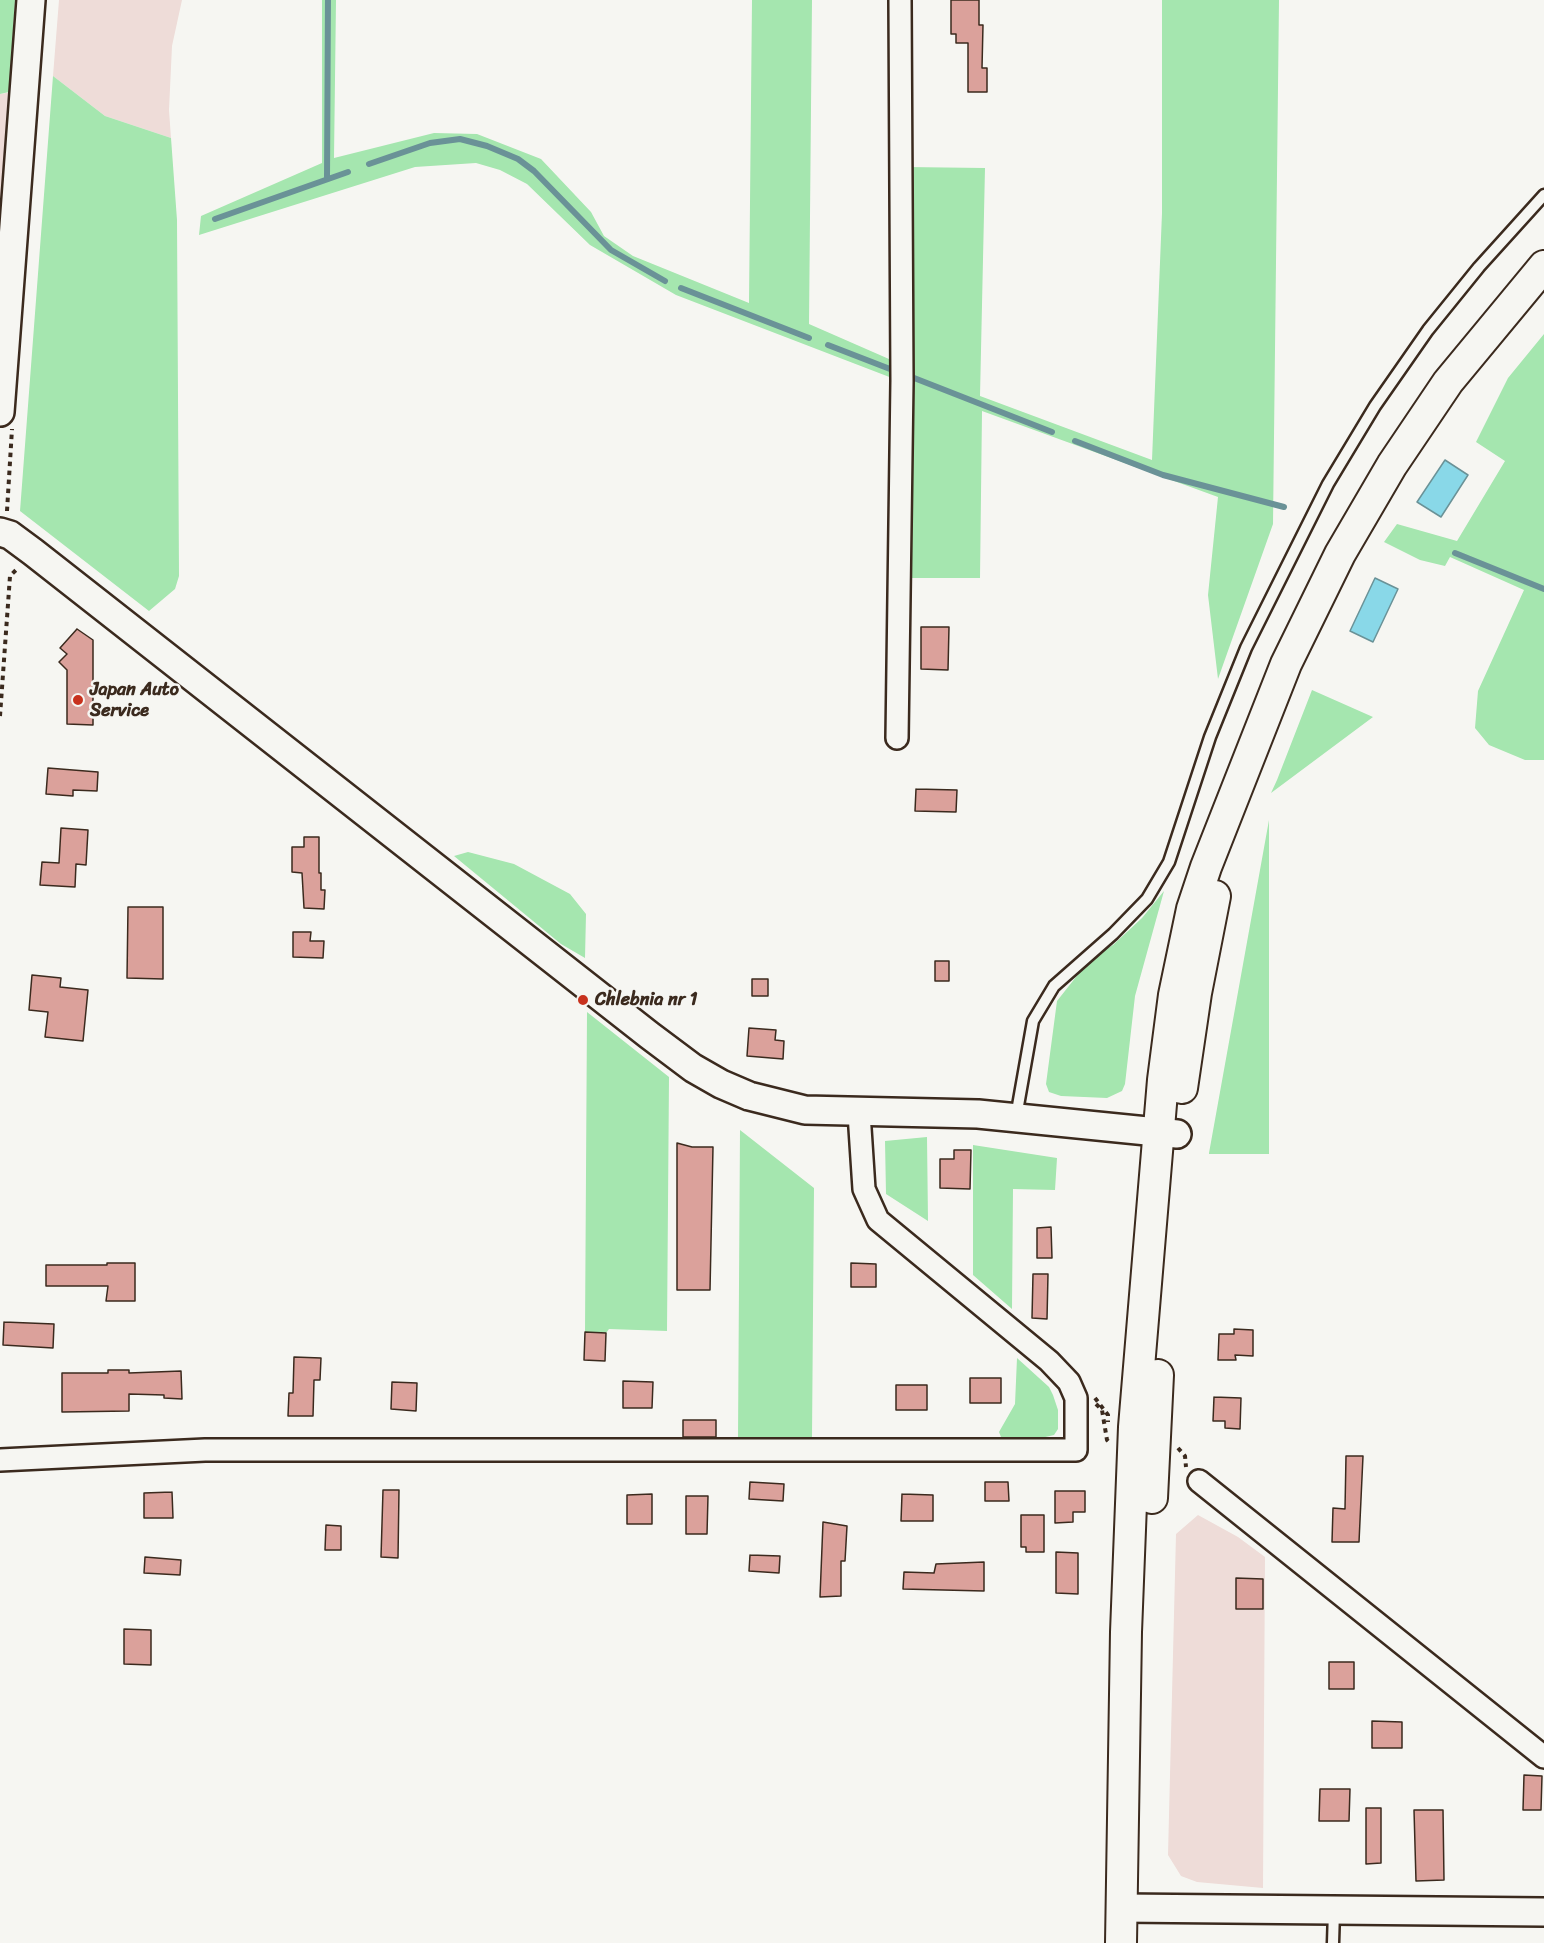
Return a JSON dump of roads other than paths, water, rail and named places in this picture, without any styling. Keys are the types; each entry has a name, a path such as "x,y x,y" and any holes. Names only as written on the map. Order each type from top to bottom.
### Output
{"main road":[{"path":"1121,1943 1132,1908 1158,1386 1167,1133 1238,790 1299,636 1367,507 1448,382 1544,266"},
{"path":"1132,1908 1142,1943"}],"street":[{"path":"0,412 31,0"},
{"path":"897,738 902,381 900,0"},
{"path":"0,532 13,537 33,552 693,1068 748,1096 805,1110 859,1113 906,1111 1016,1116 1167,1133"},
{"path":"0,1460 217,1450 1076,1450 1073,1392 1069,1382 1049,1361 878,1220 869,1205 863,1181 859,1113"},
{"path":"1201,1483 1544,1757"},
{"path":"1132,1908 1544,1912"}],"lane":[{"path":"1016,1116 1033,1021 1054,986 1113,934 1147,898 1169,862 1210,737 1246,648 1328,484 1376,406 1428,330 1479,267 1544,195"},
{"path":"1334,1910 1334,1943"}],"water":[{"path":"1445,460 1468,475 1441,517 1417,502"},
{"path":"1375,578 1398,589 1373,642 1350,631"}],"waterway":[{"path":"327,179 328,0"},
{"path":"369,164 430,143 460,139 487,146 518,159 534,171 611,250 665,281"},
{"path":"215,219 348,172"},
{"path":"681,288 809,338"},
{"path":"828,345 890,369"},
{"path":"909,376 1052,432"},
{"path":"1075,441 1163,475 1284,507"},
{"path":"1455,553 1544,589"}],"place":[{"name":"Japan Auto Service","path":"78,700"},
{"name":"Chlebnia nr 1","path":"583,1000"}]}
